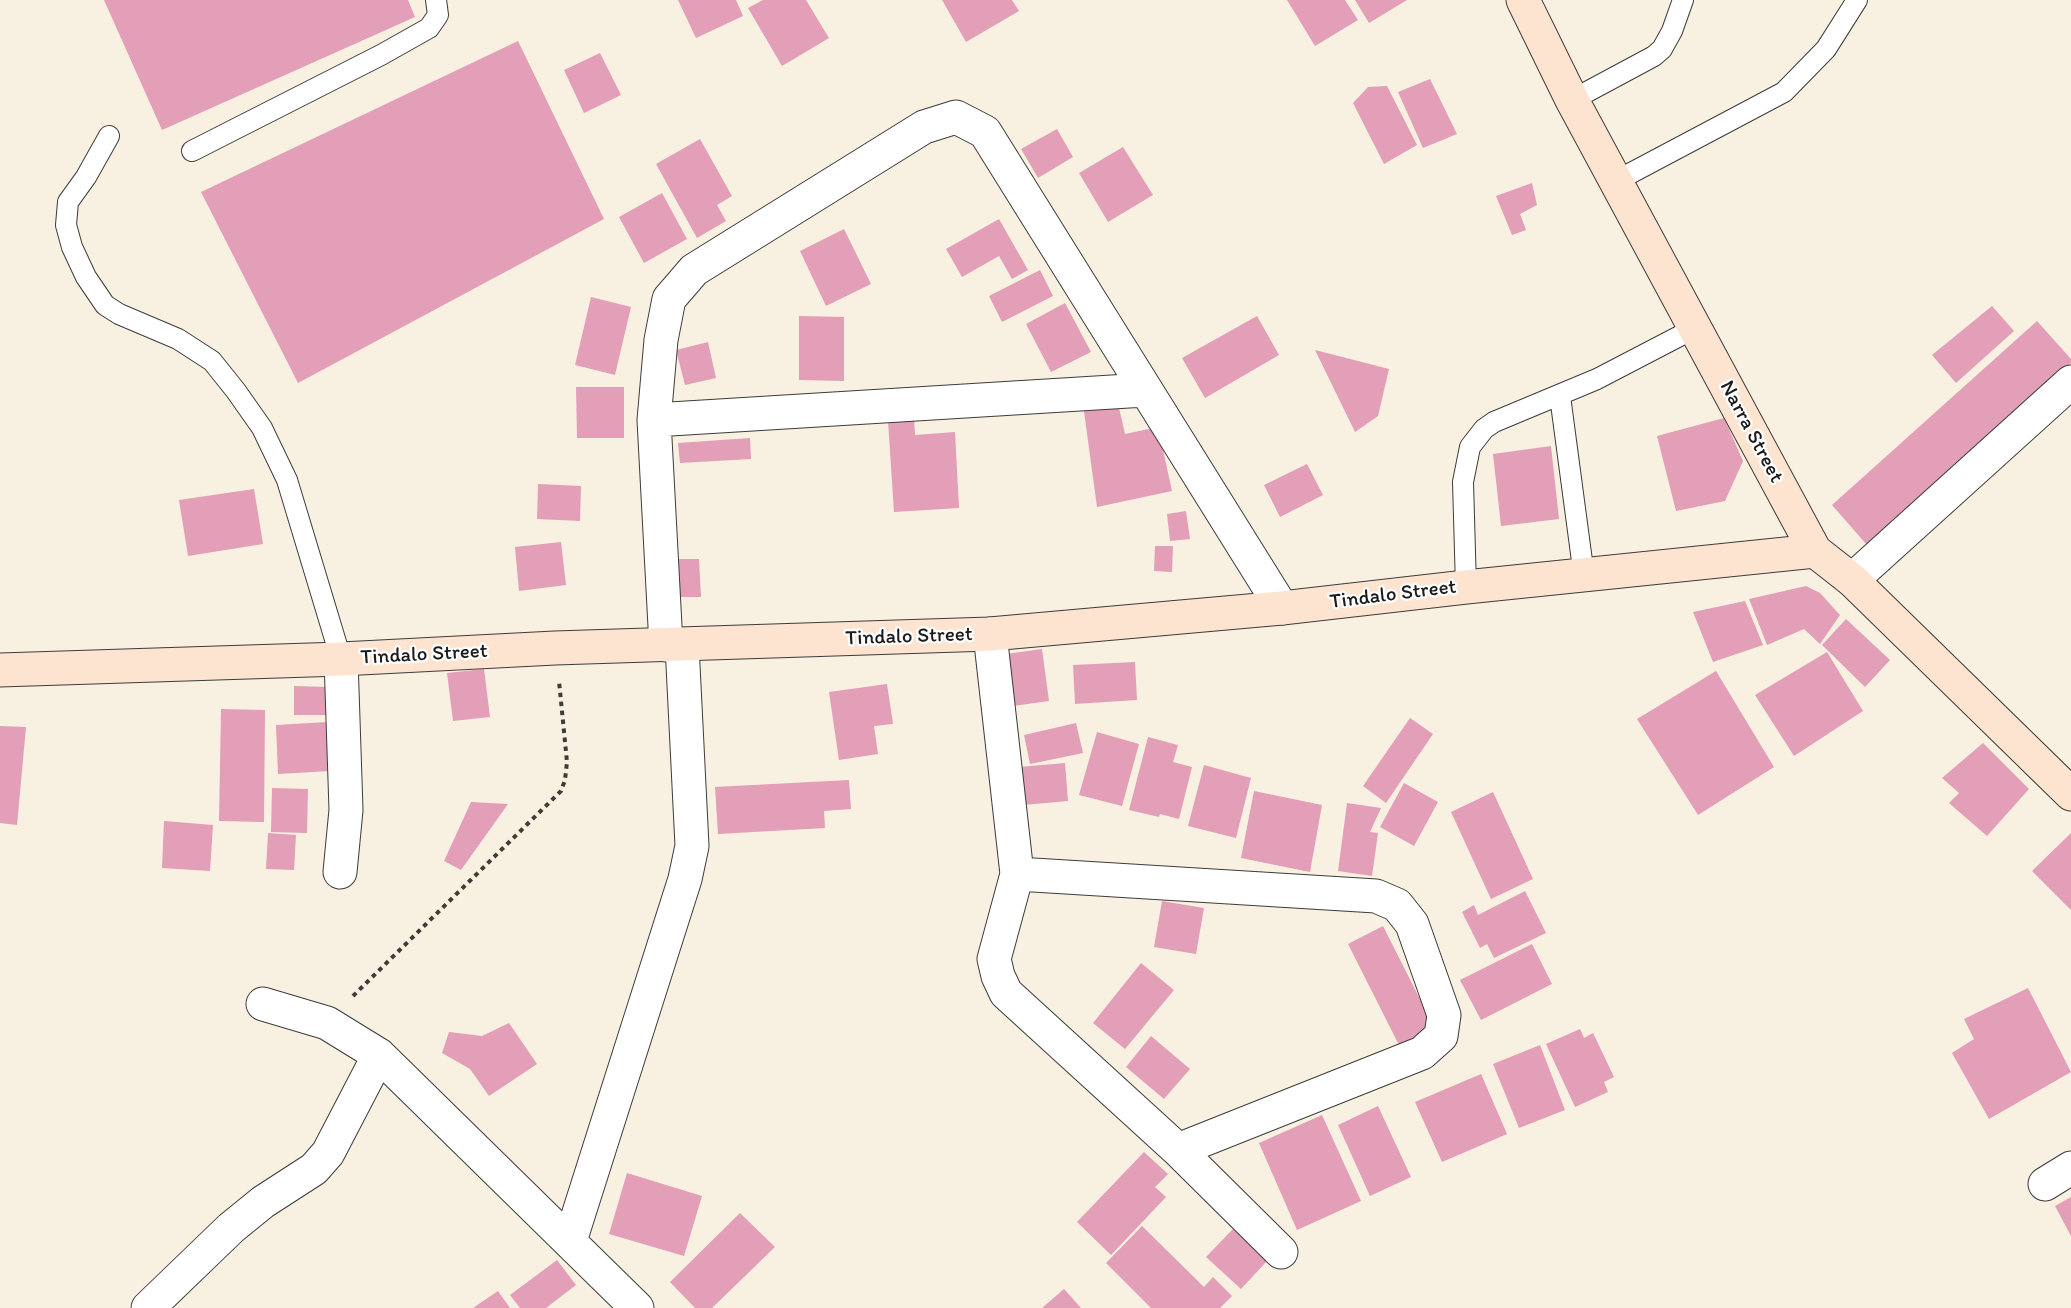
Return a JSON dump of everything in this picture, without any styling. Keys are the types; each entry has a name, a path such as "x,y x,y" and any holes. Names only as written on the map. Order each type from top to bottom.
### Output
{"main road":[{"name":"Narra Street","path":"1523,0 1572,100 1815,551 1852,580 2071,794"},
{"name":"Tindalo Street","path":"0,670 341,659 555,648 990,634 1282,608 1815,551"}],"street":[{"path":"570,1241 685,879 692,846 654,420 661,340 669,299 694,270 924,128 956,117 985,132 1282,608"},
{"path":"1852,580 2071,382"},
{"path":"654,420 1145,390"},
{"path":"990,634 1017,874 994,959 998,976 1006,993 1178,1150 1281,1252"},
{"path":"340,872 346,810 341,659"},
{"path":"1017,874 1376,896 1397,905 1412,924 1444,1015 1441,1036 1422,1053 1178,1150"},
{"path":"263,1004 327,1023 379,1055 637,1308"},
{"path":"148,1308 231,1228 263,1202 314,1169 328,1153 379,1055"}],"lane":[{"path":"192,151 381,55 429,28 438,15 436,0"},
{"path":"1572,100 1654,56 1662,49 1672,31 1683,0"},
{"path":"1616,181 1784,92 1826,49 1857,0"},
{"path":"109,136 69,202 66,225 81,267 105,305 144,326 178,339 212,361 262,428 287,480 341,659"},
{"path":"1466,587 1463,482 1470,447 1484,429 1494,422 1560,396 1695,328"},
{"path":"1560,396 1584,576"}],"path":[{"path":"327,1023 561,791 566,780 567,762 555,648"}],"building":[{"path":"104,0 408,0 415,17 162,130"},
{"path":"678,0 736,0 743,16 696,38"},
{"path":"763,0 806,0 829,38 782,66 748,8"},
{"path":"942,0 1012,0 1019,11 966,42"},
{"path":"1287,0 1345,0 1358,20 1315,46"},
{"path":"1355,0 1407,0 1369,23"},
{"path":"518,41 604,219 298,383 201,192"},
{"path":"600,53 621,95 584,113 564,70"},
{"path":"1430,79 1457,134 1423,148 1398,92"},
{"path":"1387,86 1417,145 1384,164 1353,103 1368,87"},
{"path":"1057,129 1073,157 1038,178 1021,149"},
{"path":"700,139 732,196 717,205 726,221 697,238 656,164"},
{"path":"1123,147 1153,195 1108,222 1079,173"},
{"path":"1532,183 1537,205 1520,214 1526,230 1512,235 1496,196"},
{"path":"662,193 687,239 644,263 619,217"},
{"path":"999,219 1028,270 1012,279 999,256 962,277 946,249"},
{"path":"844,229 871,284 826,306 800,251"},
{"path":"1040,270 1053,296 1002,322 989,296"},
{"path":"591,297 631,307 615,375 575,365"},
{"path":"1065,303 1091,352 1051,372 1026,324"},
{"path":"1992,306 2014,331 1956,383 1932,355"},
{"path":"799,316 844,317 844,381 799,380"},
{"path":"1257,316 1279,355 1205,398 1182,358"},
{"path":"2037,321 2071,359 2071,363 1867,545 1832,505"},
{"path":"708,342 716,378 685,385 676,350"},
{"path":"1315,350 1389,369 1378,416 1355,432"},
{"path":"576,387 624,387 624,438 577,438"},
{"path":"1117,399 1125,434 1158,427 1172,491 1097,507 1083,404"},
{"path":"1724,418 1743,461 1725,501 1676,511 1657,436"},
{"path":"914,419 915,435 955,432 959,508 894,512 888,421"},
{"path":"750,438 751,459 680,463 678,443"},
{"path":"1551,446 1559,519 1501,526 1493,454"},
{"path":"1307,464 1323,495 1280,517 1264,485"},
{"path":"538,484 581,486 580,521 537,519"},
{"path":"254,489 263,544 188,556 179,500"},
{"path":"1186,511 1190,539 1170,541 1167,514"},
{"path":"561,542 566,585 519,591 515,547"},
{"path":"1155,546 1173,546 1172,572 1154,571"},
{"path":"678,559 699,559 701,597 679,597"},
{"path":"1806,586 1820,593 1840,615 1820,644 1804,629 1767,645 1749,599"},
{"path":"1745,601 1763,645 1713,662 1693,612"},
{"path":"1846,619 1890,660 1865,687 1822,645"},
{"path":"1042,649 1049,701 1006,707 999,655"},
{"path":"1827,652 1863,711 1794,756 1755,695"},
{"path":"1135,662 1137,700 1075,704 1073,665"},
{"path":"484,669 490,717 453,721 447,673"},
{"path":"1716,671 1774,767 1698,815 1637,719"},
{"path":"887,684 893,724 874,726 878,754 839,760 829,692"},
{"path":"294,686 328,687 327,715 294,715"},
{"path":"221,709 265,710 264,822 219,821"},
{"path":"1410,718 1433,734 1386,803 1363,786"},
{"path":"327,722 330,771 278,774 276,725"},
{"path":"1076,723 1083,753 1030,764 1024,735"},
{"path":"0,726 26,727 17,825 0,823"},
{"path":"1097,732 1139,744 1122,806 1079,795"},
{"path":"1148,737 1178,745 1173,762 1192,767 1179,819 1129,810"},
{"path":"1983,743 2029,789 1987,836 1949,803 1959,793 1942,778"},
{"path":"1065,763 1068,801 1023,805 1019,767"},
{"path":"1204,765 1251,778 1236,838 1188,826"},
{"path":"849,780 851,809 824,811 825,828 718,834 715,787"},
{"path":"1404,783 1438,802 1414,846 1380,827"},
{"path":"272,788 308,789 307,833 271,832"},
{"path":"1254,791 1322,805 1310,872 1241,858"},
{"path":"1493,792 1533,879 1491,899 1451,812"},
{"path":"471,802 508,804 461,870 444,861"},
{"path":"1347,803 1381,808 1370,832 1378,833 1372,876 1338,871"},
{"path":"164,821 213,825 210,871 162,868"},
{"path":"268,833 296,835 294,870 266,869"},
{"path":"2071,833 2071,910 2032,871"},
{"path":"1525,891 1546,933 1494,958 1487,944 1480,948 1462,912 1474,905 1478,915"},
{"path":"1162,901 1204,908 1196,954 1154,947"},
{"path":"1383,926 1435,1029 1400,1047 1348,944"},
{"path":"1532,944 1552,984 1481,1020 1460,980"},
{"path":"1141,963 1174,990 1125,1049 1093,1023"},
{"path":"2028,988 2071,1072 1989,1119 1952,1053 1974,1039 1964,1019"},
{"path":"509,1023 537,1064 489,1096 470,1069 442,1053 449,1032 482,1036"},
{"path":"1580,1029 1584,1038 1593,1033 1614,1077 1604,1082 1608,1092 1575,1107 1546,1044"},
{"path":"1151,1036 1190,1069 1164,1099 1126,1067"},
{"path":"1540,1045 1565,1110 1519,1128 1493,1064"},
{"path":"1481,1074 1507,1134 1442,1162 1415,1102"},
{"path":"1378,1106 1411,1177 1370,1196 1338,1125"},
{"path":"1322,1115 1361,1201 1297,1230 1259,1143"},
{"path":"1144,1152 1168,1174 1155,1187 1166,1197 1111,1255 1077,1222"},
{"path":"627,1173 702,1196 684,1256 609,1234"},
{"path":"2071,1197 2071,1236 2055,1206"},
{"path":"740,1213 775,1247 712,1308 695,1308 670,1282"},
{"path":"1142,1226 1204,1287 1213,1277 1232,1296 1220,1308 1151,1308 1106,1263"},
{"path":"1233,1229 1267,1261 1241,1289 1206,1257"},
{"path":"557,1260 576,1285 546,1308 520,1308 510,1295"},
{"path":"1064,1289 1081,1308 1042,1308"},
{"path":"498,1291 510,1308 473,1308"}]}
